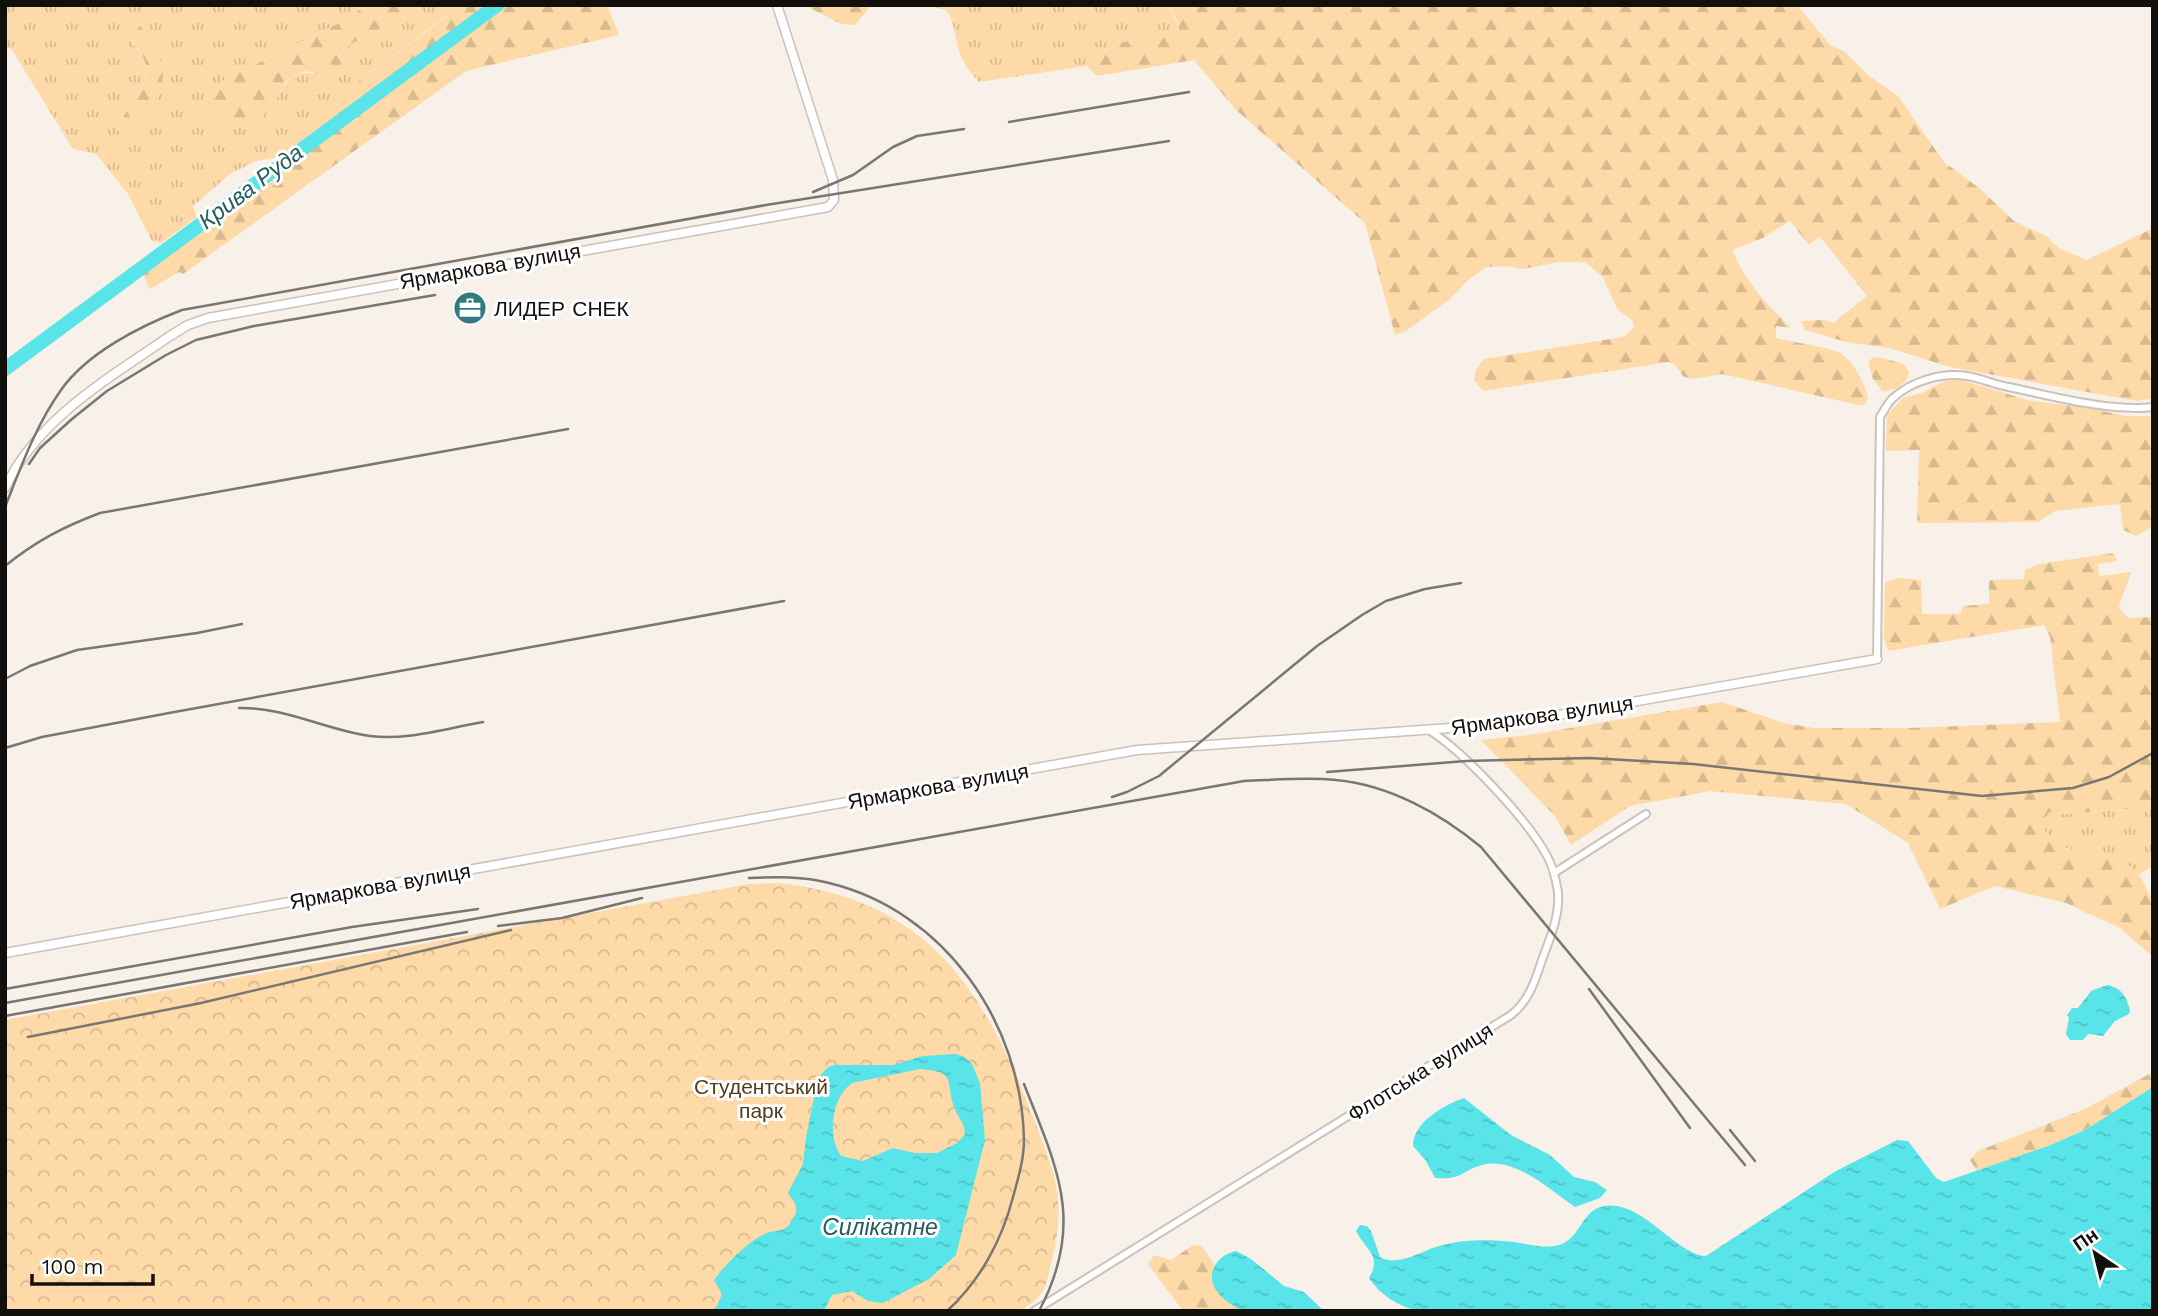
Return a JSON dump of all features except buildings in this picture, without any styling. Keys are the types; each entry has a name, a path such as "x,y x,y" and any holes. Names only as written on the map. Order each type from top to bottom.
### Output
{"street":[{"name":"Ярмаркова вулиця","path":"5,488 24,455 61,414 170,336 188,325 208,318 828,207 834,201 833,180 777,5"},
{"path":"1877,659 1880,417 1891,400 1905,389 1927,380 1952,375 1969,376 2006,387 2133,410 2153,407"},
{"name":"Ярмаркова вулиця","path":"5,953 1137,750 1507,724 1877,659"},
{"name":"Флотська вулиця","path":"1034,1311 1520,1009 1534,984 1555,923 1558,891 1554,873 1541,846 1487,781 1444,740 1429,730"},
{"path":"1554,873 1646,814"}],"green space":[{"path":"5,5 367,5 341,22 222,81 274,104 286,83 297,74 312,73 335,78 342,74 345,65 339,54 344,48 396,20 412,5 450,5 447,15 348,89 351,105 279,157 256,161 230,174 193,206 197,217 161,243 152,241 128,194 96,154 73,149 12,50 5,46","holes":["134,20 163,82 120,121 141,90 146,73 146,64 126,26"]},
{"path":"367,5 412,5 396,20 344,48 339,54 345,65 342,74 335,78 305,71 286,81 274,104 262,117 246,121 217,121 208,112 204,100 222,81 341,22"},
{"path":"450,5 607,5 619,35 466,71 183,274 179,272 150,289 143,271 354,115 348,89 447,16"},
{"path":"804,5 872,5 855,25 841,24"},
{"path":"924,5 1169,5 1181,33 1174,37 1148,37 1118,43 1110,49 1094,50 1087,66 979,82 961,57 953,24 946,10"},
{"path":"1169,5 1797,5 1831,46 1844,51 1868,75 1898,96 1944,162 1979,188 2014,221 2046,236 2059,248 2087,260 2153,228 2153,398 2137,401 1950,367 1889,348 1846,342 1805,330 1801,321 1824,320 1833,323 1867,296 1822,239 1818,237 1809,245 1790,221 1763,238 1732,250 1757,292 1791,328 1776,326 1776,338 1827,349 1845,356 1865,387 1868,399 1863,406 1722,374 1693,379 1684,377 1675,365 1669,362 1483,391 1474,380 1476,369 1484,359 1623,337 1634,328 1633,321 1618,310 1602,276 1585,262 1560,262 1523,269 1486,267 1467,281 1450,299 1406,331 1395,335 1365,223 1236,110 1194,60 1097,76 1087,66 1093,50 1110,49 1118,43 1148,37 1174,37 1180,33"},
{"path":"135,20 156,49 163,75 160,90 149,113 137,129 125,137 117,130 141,91 146,74 142,55 127,32 126,26"},
{"path":"1878,357 1904,364 1909,372 1903,383 1891,390 1882,391 1873,379 1868,362"},
{"path":"1961,380 2031,401 2084,407 2126,416 2153,416 2151,528 2136,536 2123,530 2120,504 2055,511 2038,522 1917,523 1919,450 1886,451 1887,415 1903,398 1922,393 1945,381"},
{"path":"2114,553 2117,561 2098,564 2099,576 2131,572 2119,608 2128,618 2153,617 2153,807 2062,814 2050,812 2041,823 2053,845 2124,862 2139,874 2153,901 2153,957 2120,928 2066,903 1995,886 1940,909 1908,843 1846,804 1710,791 1630,806 1571,845 1555,816 1481,740 1529,735 1722,702 1784,723 1814,728 1909,728 2060,722 2050,637 2044,625 1888,651 1884,638 1885,582 1899,578 1921,580 1922,614 1960,614 1963,606 1989,604 1989,580 2024,579 2025,570 2039,564"},
{"path":"2153,807 2153,867 2139,874 2124,862 2053,845 2040,823 2050,812 2062,814"},
{"name":"Студентський парк","path":"778,883 816,889 853,900 904,925 940,955 958,975 989,1021 1024,1095 1049,1161 1058,1195 1057,1233 1046,1284 1040,1296 1020,1311 5,1311 5,1020 749,884"},
{"path":"2153,1072 2153,1087 2085,1130 1977,1171 1970,1160 1978,1151 2085,1109"},
{"path":"1193,1245 1202,1246 1214,1264 1215,1287 1228,1302 1242,1311 1183,1311 1148,1264 1154,1255 1171,1260"}],"water":[{"path":"2107,985 2123,993 2129,1014 2115,1021 2103,1036 2088,1034 2083,1040 2070,1040 2066,1034 2069,1018 2067,1015 2072,1008 2078,1008 2091,991"},
{"name":"Силікатне","path":"923,1056 963,1056 972,1064 980,1083 985,1140 956,1255 929,1279 883,1303 868,1301 852,1291 832,1295 824,1311 711,1311 717,1306 722,1294 714,1280 725,1267 745,1247 760,1237 786,1228 795,1216 796,1207 788,1193 803,1164 818,1078 828,1067 836,1065 893,1065","holes":["920,1069 932,1070 948,1080 965,1134 957,1143 937,1153 915,1153 893,1148 863,1161 841,1156 834,1138 833,1118 839,1098 852,1083"]},
{"path":"2153,1087 2153,1311 1417,1311 1390,1299 1373,1284 1369,1278 1374,1264 1372,1254 1356,1231 1360,1225 1367,1226 1380,1257 1392,1260 1405,1259 1450,1243 1472,1241 1550,1246 1568,1240 1597,1208 1618,1206 1645,1218 1683,1247 1706,1256 1836,1171 1897,1140 1908,1141 1936,1178 1944,1182 2048,1146 2085,1130"},
{"path":"1464,1098 1511,1135 1550,1155 1574,1177 1595,1182 1607,1190 1600,1198 1575,1207 1531,1176 1507,1165 1482,1165 1456,1177 1435,1178 1426,1161 1413,1146 1414,1137 1431,1116"},
{"path":"1236,1251 1251,1259 1284,1286 1304,1292 1324,1311 1242,1311 1221,1297 1212,1280 1214,1267 1223,1257"}],"waterway":[{"name":"Крива Руда","path":"5,369 497,5"}],"railway":[{"path":"1009,122 1189,92"},
{"path":"813,192 853,175 893,147 917,136 964,129"},
{"path":"5,507 37,432 52,403 72,377 116,342 182,310 766,205 1169,141"},
{"path":"29,464 40,448 107,391 196,340 254,326 435,295"},
{"path":"5,566 50,535 100,513 568,429"},
{"path":"1112,797 1159,776 1317,646 1362,615 1386,601 1425,589 1461,583"},
{"path":"5,748 42,737 169,713 784,601"},
{"path":"5,679 30,666 77,650 242,624"},
{"path":"239,708 273,711 354,733 384,737 412,735 483,722"},
{"path":"1327,772 1466,761 1590,758 1693,764 1982,796 2073,788 2109,777 2153,753"},
{"path":"5,1003 1244,781 1336,780 1394,794 1431,812 1481,847 1745,1165"},
{"path":"749,878 809,879 871,897 908,919 941,946 969,978 992,1015 1009,1055 1020,1097 1023,1154 1008,1213 996,1244 970,1287 947,1311"},
{"path":"498,926 562,918 642,898"},
{"path":"5,989 352,927 478,909"},
{"path":"28,1037 201,1003 511,930"},
{"path":"5,1016 467,932"},
{"path":"1589,989 1690,1128"},
{"path":"1024,1084 1056,1170 1064,1223 1061,1250 1053,1279 1039,1311"},
{"path":"1730,1130 1755,1161"}],"place":[{"name":"ЛИДЕР СНЕК","path":"470,308"}]}
